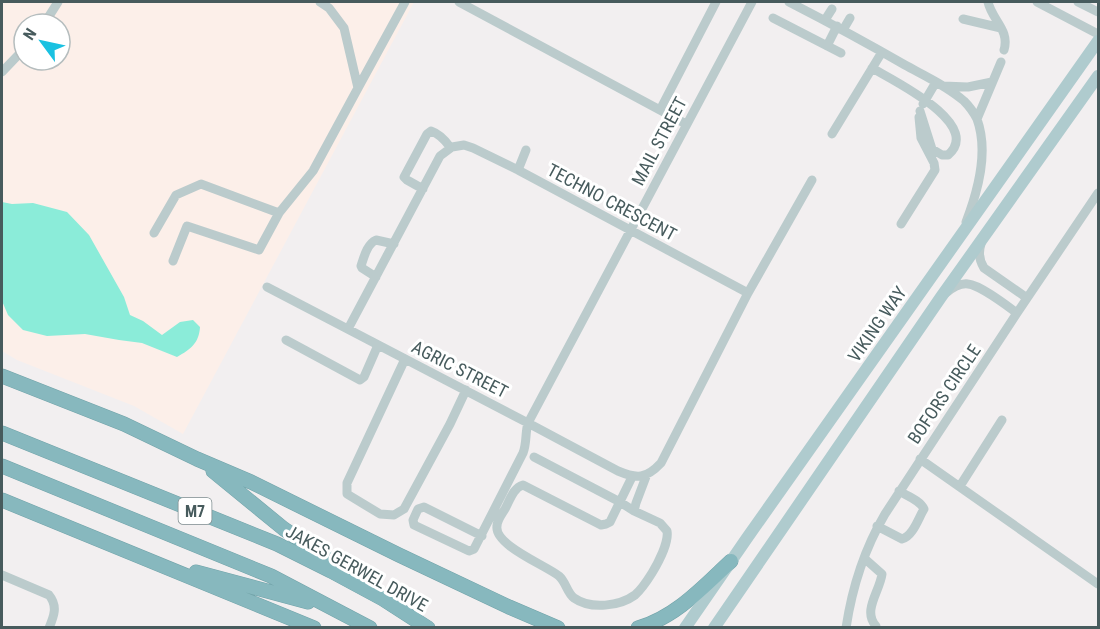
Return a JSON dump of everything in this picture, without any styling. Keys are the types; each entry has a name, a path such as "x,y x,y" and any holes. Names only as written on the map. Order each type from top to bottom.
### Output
{"highway":[{"path":"2,376 124,424 251,482 499,602 558,627"},
{"name":"JAKES GERWEL DRIVE","path":"2,433 277,544 323,566 428,627"},
{"path":"197,459 284,529 364,582 383,599"},
{"name":"M7","path":"2,466 271,576 370,627"},
{"path":"2,500 314,627"},
{"path":"142,557 334,609"},
{"path":"638,627 658,620 684,604 731,561"}],"main road":[{"name":"VIKING WAY","path":"685,627 1098,41"},
{"name":"VIKING WAY","path":"714,627 941,297 1098,76"}],"street":[{"path":"320,2 329,8 344,28 358,88"},
{"path":"173,261 187,226 259,250 279,213 313,171 405,2"},
{"path":"459,2 686,124"},
{"path":"660,110 716,2"},
{"name":"MAIL STREET","path":"482,536 523,453 528,423 752,2"},
{"path":"789,2 940,84 964,101 973,112 982,145 979,180 975,198 960,238"},
{"path":"988,2 1006,38 1004,50"},
{"path":"1037,2 1098,34"},
{"path":"1078,2 1098,12"},
{"path":"825,20 832,9"},
{"path":"773,18 841,53"},
{"path":"827,46 850,18"},
{"path":"963,19 1001,28"},
{"path":"832,135 882,52"},
{"path":"976,119 1001,62"},
{"path":"872,68 926,100 943,113 952,127 955,139 953,149 948,155 942,155 932,148 920,111"},
{"path":"940,84 968,87 992,81"},
{"path":"901,224 935,170 934,163 921,138 918,120 926,100 940,84"},
{"path":"348,329 394,244 423,189 440,156 450,147 441,136 430,131 404,177 423,189"},
{"name":"TECHNO CRESCENT","path":"450,147 464,145 473,148 518,170 748,293"},
{"path":"518,170 526,150"},
{"path":"534,457 620,502 634,511 660,524 667,531 668,536 654,570 646,584 633,596 616,603 596,605 577,600 559,576 509,546 500,538 497,523 516,489 522,485 526,485 601,525 610,522 620,502 639,476 661,463 748,293 812,180"},
{"path":"154,233 177,195 201,184 279,213"},
{"name":"BOFORS CIRCLE","path":"846,627 864,558 878,526 920,459 1098,193"},
{"path":"986,233 979,252 983,266 989,273 1027,298"},
{"path":"376,277 361,266 368,247 376,240 394,244"},
{"path":"941,297 955,287 968,284 978,287 1017,313"},
{"name":"AGRIC STREET","path":"267,287 618,471 639,476"},
{"path":"286,340 360,380 364,377 378,345"},
{"path":"405,359 347,483 348,494 351,497 380,514 394,515 404,509 466,390"},
{"path":"960,486 1002,420"},
{"path":"920,459 1098,584"},
{"path":"634,511 639,476"},
{"path":"878,526 902,540 909,536 924,509 920,503 899,491"},
{"path":"424,507 482,536 474,549 470,551 414,525 413,520 418,509 424,507"},
{"path":"864,558 882,574 870,609 872,621 876,626"},
{"path":"2,575 52,598 55,609 49,627"}],"shaded area":[{"path":"2,2 414,2 183,434 134,406 17,360 2,351"},
{"path":"2,202 33,203 67,212 89,235 124,297 130,315 143,321 162,335 180,322 193,320 200,327 193,345 177,357 142,343 85,334 47,336 23,330 8,315 2,301"}]}
